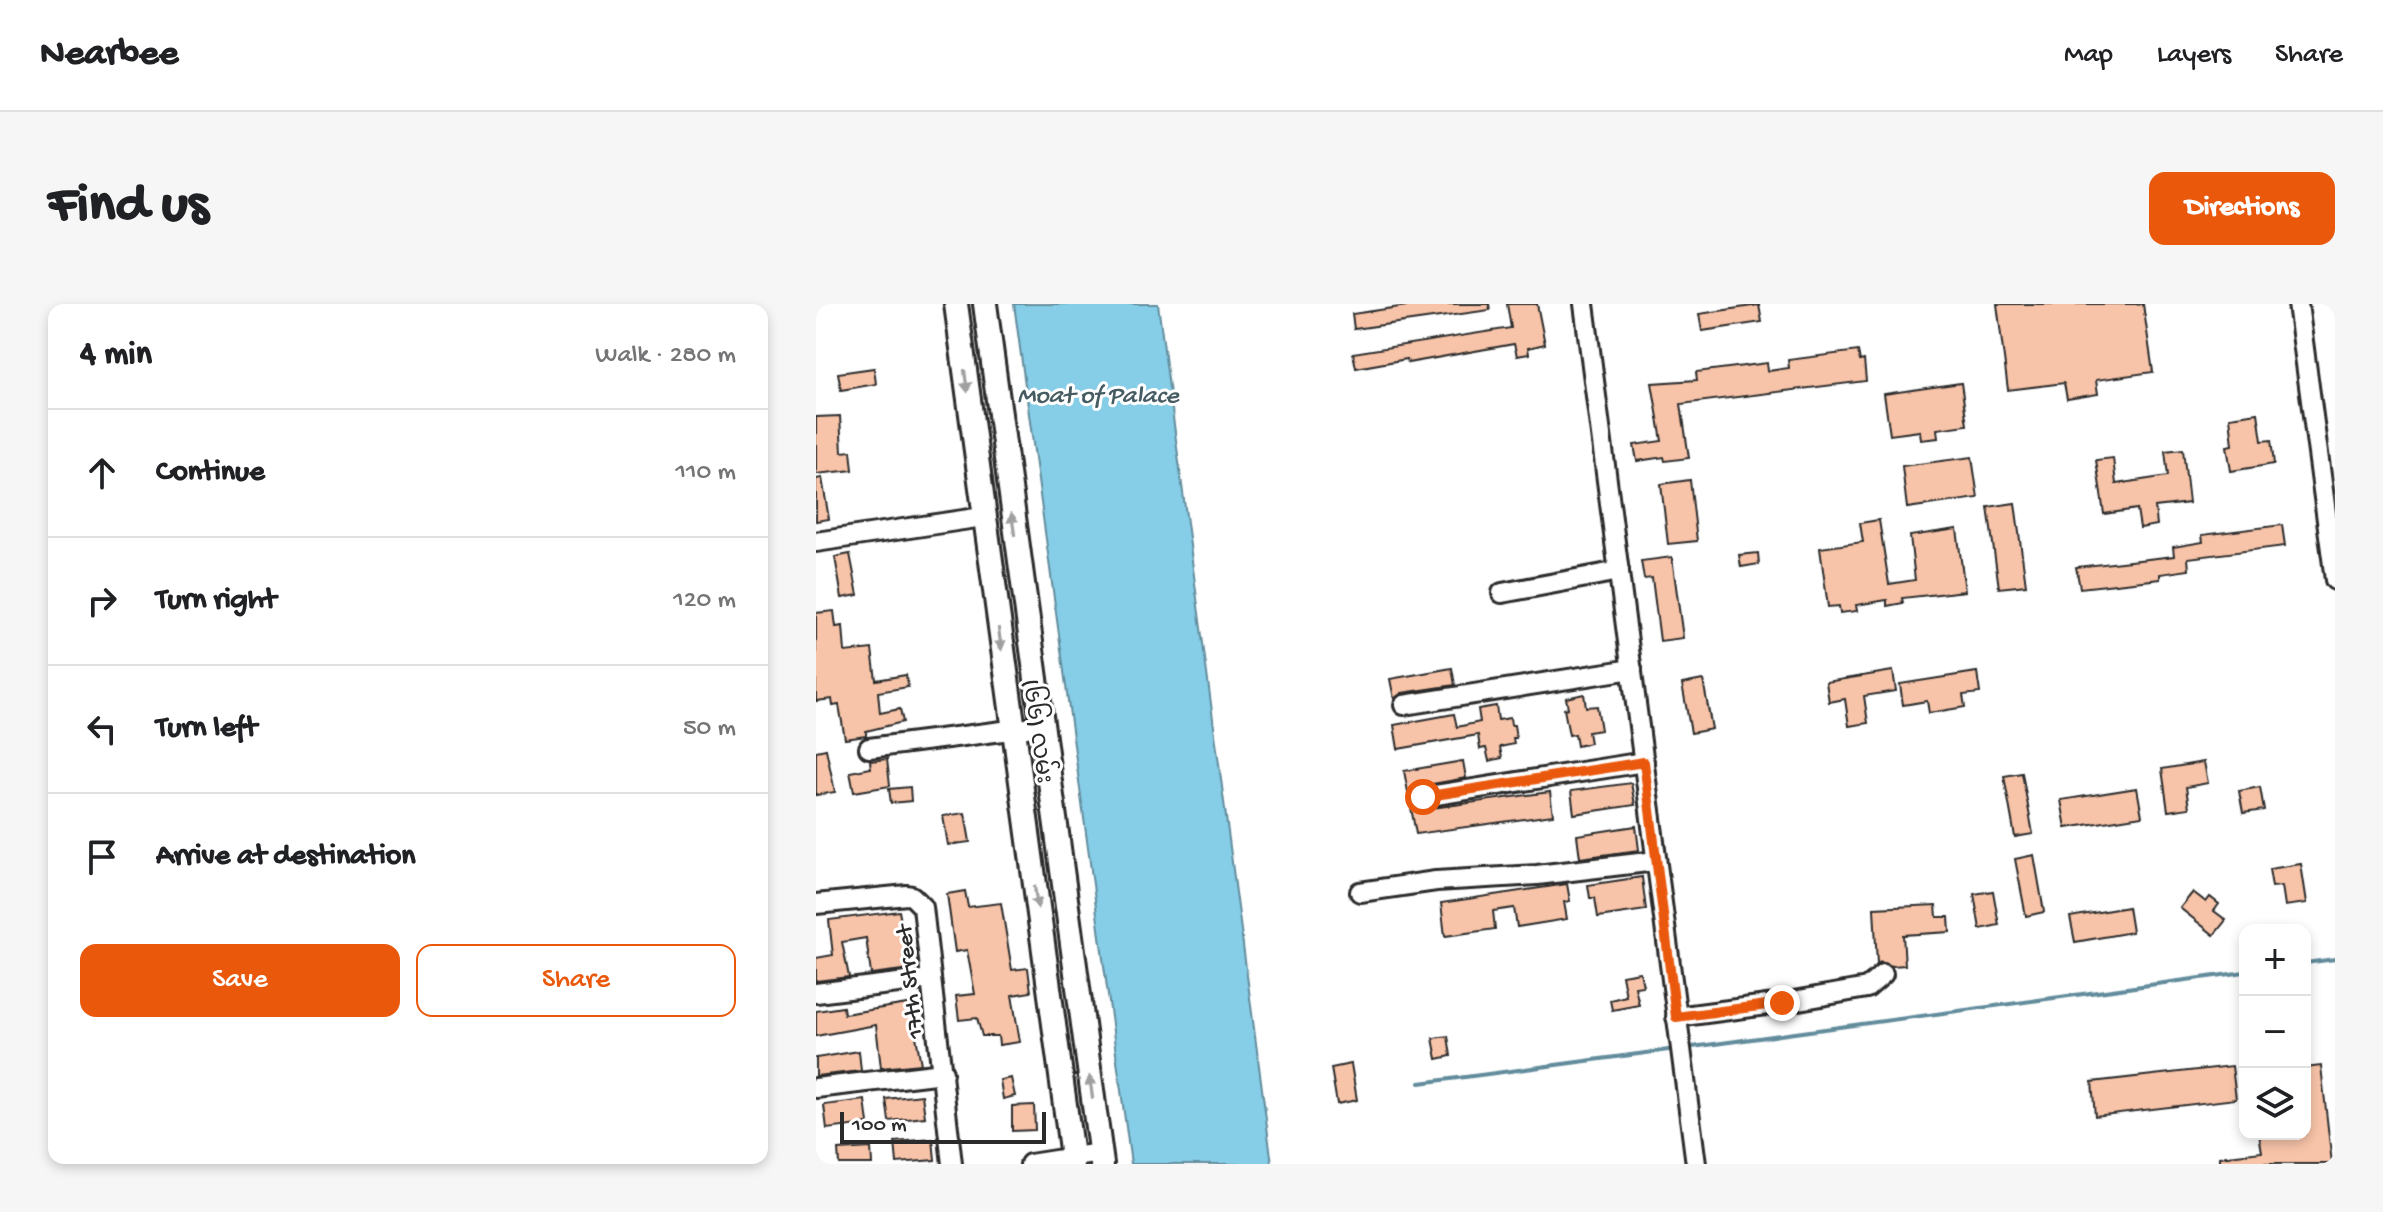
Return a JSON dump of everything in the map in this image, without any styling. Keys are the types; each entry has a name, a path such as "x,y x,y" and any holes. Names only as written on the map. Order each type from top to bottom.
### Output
{"main road":[{"name":"(၆၆) လမ်း","path":"956,304 1072,1160"},
{"name":"(၆၆) လမ်း","path":"985,304 1101,1159"}],"street":[{"path":"1584,304 1696,1164"},
{"path":"2298,304 2335,580"},
{"path":"816,542 983,517"},
{"path":"1502,593 1619,571"},
{"path":"1404,705 1632,669"},
{"path":"869,748 1042,726"},
{"path":"1423,797 1644,762"},
{"path":"1360,892 1436,881 1537,875 1656,861"},
{"name":"17th Street","path":"816,904 912,896 923,907 952,1164"},
{"path":"1676,1017 1867,988 1883,974"},
{"path":"816,993 931,979"},
{"path":"816,1088 943,1073"},
{"path":"1030,1164 1101,1159"}],"water":[{"name":"Moat of Palace","path":"1014,304 1158,304 1272,1164 1131,1164"}],"building":[{"path":"1420,304 1489,304 1490,310 1354,329 1352,314"},
{"path":"1507,304 1537,304 1545,344 1528,348 1529,354 1517,356 1514,344 1408,363 1407,359 1356,368 1353,353 1511,328"},
{"path":"1997,304 2143,304 2153,372 2096,380 2098,394 2067,399 2064,383 2008,390"},
{"path":"1759,305 1762,322 1702,331 1699,314"},
{"path":"1858,351 1860,361 1864,360 1866,381 1681,404 1689,458 1665,461 1664,457 1637,461 1634,445 1662,441 1652,383 1697,380 1696,372 1767,363 1768,371 1789,368 1788,360"},
{"path":"874,368 876,384 841,390 838,373"},
{"path":"1961,383 1967,425 1937,429 1938,438 1921,440 1920,431 1890,435 1884,394"},
{"path":"2258,413 2262,441 2271,440 2274,464 2231,471 2227,446 2233,445 2230,417"},
{"path":"840,416 842,452 851,451 853,470 816,474 816,417"},
{"path":"2183,449 2189,503 2155,507 2157,525 2140,528 2137,509 2104,514 2096,460 2113,458 2116,484 2168,476 2165,451"},
{"path":"1972,457 1978,498 1907,508 1902,466"},
{"path":"822,478 829,519 816,521 816,479"},
{"path":"1690,480 1697,541 1668,544 1661,484"},
{"path":"2015,503 2026,585 1999,588 1988,507"},
{"path":"1879,520 1889,584 1915,580 1910,536 1957,529 1965,591 1902,598 1903,603 1887,606 1887,600 1856,605 1857,611 1840,613 1839,606 1828,607 1820,548 1863,542 1860,523"},
{"path":"2282,525 2285,546 2188,558 2189,570 2160,574 2160,579 2080,588 2076,567 2174,556 2173,547 2203,542 2202,535"},
{"path":"1758,553 1759,564 1741,567 1739,555"},
{"path":"850,554 858,595 842,598 835,557"},
{"path":"1672,557 1683,638 1660,641 1652,578 1644,579 1641,561"},
{"path":"834,611 836,627 843,626 845,652 872,649 876,680 906,675 908,687 878,692 880,713 900,709 903,722 866,731 866,736 845,739 839,705 833,706 832,699 816,701 816,613"},
{"path":"1452,668 1455,685 1402,693 1394,699 1390,679"},
{"path":"1893,671 1896,691 1864,696 1868,723 1849,726 1845,699 1829,702 1826,682"},
{"path":"1977,672 1980,693 1963,695 1965,707 1929,713 1927,701 1903,705 1900,684"},
{"path":"1703,680 1712,729 1691,733 1682,684"},
{"path":"1584,694 1586,707 1597,706 1601,730 1588,732 1590,743 1577,746 1575,734 1569,735 1564,709 1568,708 1566,698"},
{"path":"1496,706 1498,720 1510,718 1516,738 1513,738 1514,744 1500,747 1502,758 1489,761 1486,748 1480,749 1478,735 1398,749 1394,725 1454,714 1457,727 1480,722 1478,709"},
{"path":"826,749 835,792 816,795 816,751"},
{"path":"887,759 890,786 854,792 850,772 871,768 870,761"},
{"path":"1463,761 1466,778 1416,787 1411,798 1414,805 1425,809 1550,792 1553,815 1416,834 1404,771"},
{"path":"2204,762 2208,783 2186,787 2189,808 2168,811 2162,769"},
{"path":"2022,773 2033,834 2015,837 2004,776"},
{"path":"1631,783 1635,805 1574,814 1571,791"},
{"path":"910,787 911,801 891,803 889,789"},
{"path":"2260,787 2264,810 2243,813 2239,791"},
{"path":"2137,788 2142,816 2066,828 2061,800"},
{"path":"965,813 970,842 948,845 943,816"},
{"path":"1636,826 1639,850 1580,858 1577,835"},
{"path":"2034,855 2044,912 2026,916 2015,859"},
{"path":"2301,864 2307,903 2285,906 2282,886 2272,887 2269,869"},
{"path":"1642,877 1646,910 1598,917 1595,898 1590,898 1588,885"},
{"path":"1567,884 1570,901 1564,902 1567,919 1517,927 1514,908 1493,911 1495,929 1445,936 1441,903"},
{"path":"965,891 968,907 1001,903 1012,970 1028,968 1031,992 1012,995 1020,1042 999,1045 998,1036 982,1036 977,1018 959,1020 956,996 975,994 967,950 955,952 947,894"},
{"path":"1993,891 1999,925 1980,929 1974,894"},
{"path":"2193,892 2206,902 2210,897 2219,904 2214,911 2226,920 2214,935 2180,908"},
{"path":"1936,905 1937,917 1949,917 1950,932 1903,935 1905,965 1877,964 1874,908"},
{"path":"2128,907 2132,932 2075,942 2070,917"},
{"path":"899,911 910,969 871,974 866,938 842,942 849,977 816,981 816,958 833,955 829,920"},
{"path":"1640,972 1643,986 1635,987 1639,1005 1612,1010 1610,1000 1626,996 1622,975"},
{"path":"914,1003 917,1025 914,1025 921,1064 881,1068 876,1025 816,1036 816,1011 843,1007 844,1014"},
{"path":"1448,1036 1451,1056 1437,1059 1433,1038"},
{"path":"859,1051 861,1071 816,1076 816,1058"},
{"path":"1351,1064 1357,1100 1337,1104 1331,1068"},
{"path":"2232,1066 2236,1099 2095,1116 2092,1082"},
{"path":"2321,1066 2332,1164 2220,1164 2220,1157 2262,1152 2260,1140 2311,1140 2311,1067"},
{"path":"1011,1078 1015,1096 1003,1099 1000,1080"},
{"path":"922,1095 925,1117 889,1121 886,1099"},
{"path":"865,1100 868,1124 827,1129 824,1105"},
{"path":"1034,1105 1035,1130 1012,1131 1012,1106"},
{"path":"933,1139 935,1160 897,1163 895,1142"},
{"path":"871,1148 872,1164 839,1164 838,1150"}],"waterway":[{"path":"2311,962 2335,959"},
{"path":"1685,1048 2239,973"},
{"path":"1420,1083 1676,1049"}],"route":[{"path":"1423,797 1644,762 1676,1017 1782,1003"}]}
